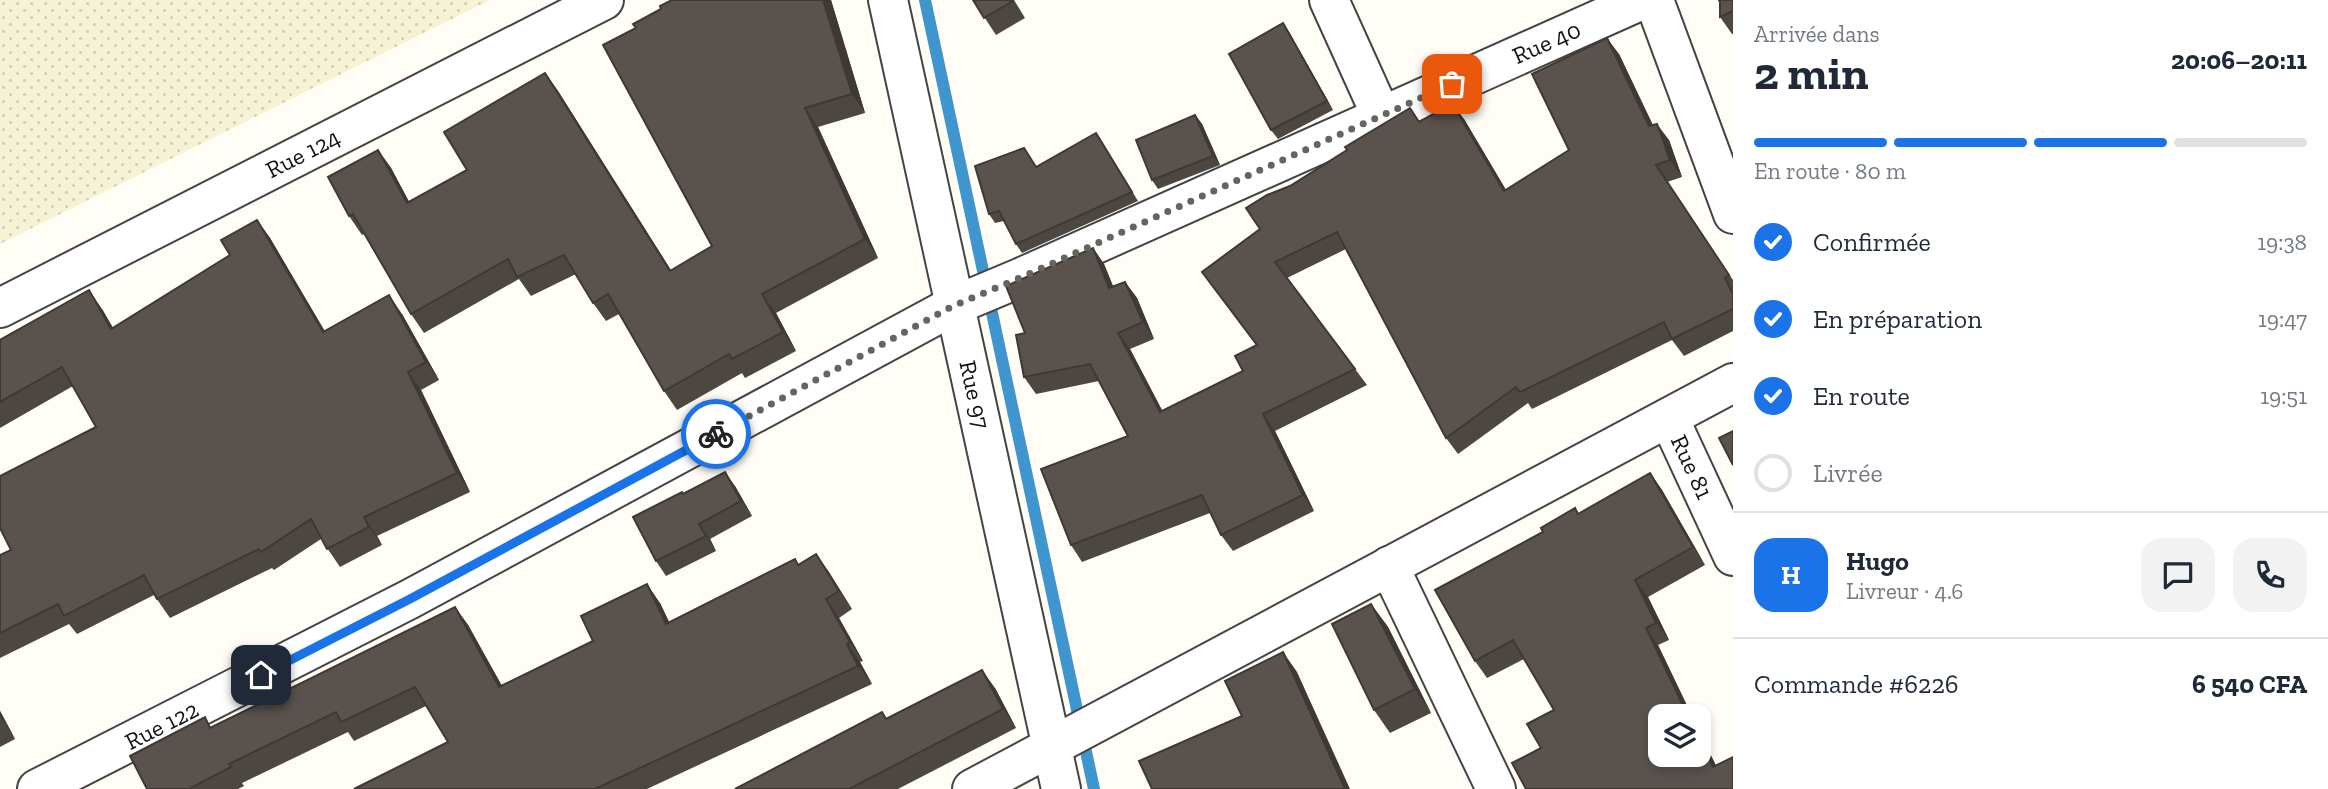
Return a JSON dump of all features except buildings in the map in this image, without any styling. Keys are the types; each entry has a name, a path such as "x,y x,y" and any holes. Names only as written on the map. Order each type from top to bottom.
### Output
{"street":[{"name":"Rue 124","path":"0,308 604,0"},
{"name":"Rue 97","path":"888,0 1061,789"},
{"path":"1329,0 1381,115"},
{"name":"Rue 40","path":"953,306 1642,0"},
{"path":"1654,0 1733,214"},
{"name":"Rue 122","path":"37,789 410,599 953,306"},
{"path":"972,789 1733,383"},
{"name":"Rue 81","path":"1668,418 1733,556"},
{"path":"1389,566 1496,789"}],"shaded area":[{"path":"0,0 490,0 0,244"}],"waterway":[{"path":"925,0 1094,789"}],"way so far":[{"path":"716,434 953,306 1452,84"}],"route":[{"path":"261,675 410,599 716,434"}]}
